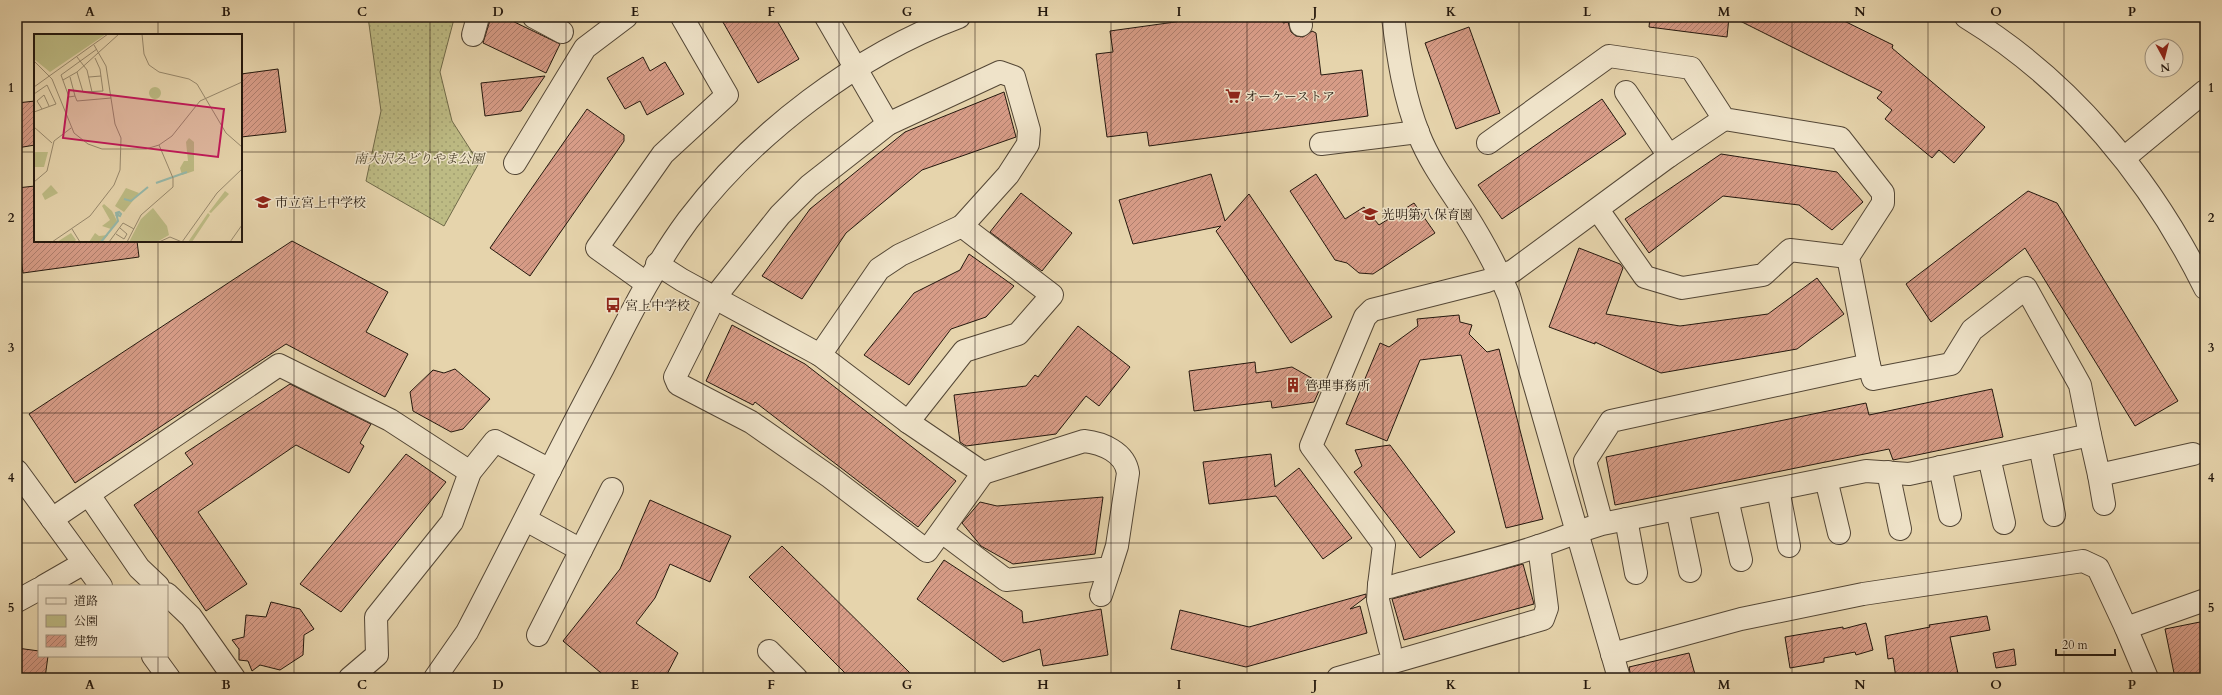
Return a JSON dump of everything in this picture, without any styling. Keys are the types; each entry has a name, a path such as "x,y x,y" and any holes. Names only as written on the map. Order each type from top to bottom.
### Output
{"street":[{"path":"534,17 562,32"},
{"path":"515,163 585,48 626,17"},
{"path":"646,283 597,248 663,154 727,94 682,17"},
{"path":"826,17 858,69 888,124"},
{"path":"435,678 467,632 526,520 572,425 646,283 657,264 689,219 732,170 791,115 858,69 891,49 959,17"},
{"path":"1393,17 1400,71 1408,105 1418,132 1431,160 1491,257 1509,296 1618,678"},
{"path":"1966,17 1998,38 2057,86 2094,123 2124,158 2165,217 2205,288"},
{"path":"1488,143 1609,56 1691,68 1724,119"},
{"path":"820,355 879,269 900,255 962,226 1008,175 1028,144 1029,130 1014,77 1000,72 888,124 814,182 790,206 715,296 677,370 675,377 678,384 752,422 830,477 927,551 984,473 1084,441 1097,442 1110,449 1122,459 1127,465 1128,472 1117,546 1101,595"},
{"path":"2124,158 2205,91"},
{"path":"1626,92 1669,156"},
{"path":"1390,649 1378,600 1384,545 1311,446 1368,313 1513,271 1598,210 1669,156 1724,119 1840,138 1883,193 1883,203 1848,257 1873,379 1950,364 1972,330 2026,288 2080,385 2104,504"},
{"path":"1321,144 1418,132"},
{"path":"1598,210 1645,277 1682,288 1763,275 1790,250 1848,257"},
{"path":"908,422 964,351 1018,334 1052,295 962,226"},
{"path":"657,264 682,280 715,296 820,355 908,422 984,473"},
{"path":"52,519 279,365 390,420 470,472"},
{"path":"1602,524 1585,460 1611,422 1869,365"},
{"path":"1379,585 1390,587 1539,546 1577,531 1602,524 1866,471 1909,474 2090,435"},
{"path":"350,678 377,655 376,617 452,522 470,472 495,441 550,470"},
{"path":"2040,446 2054,515"},
{"path":"2099,475 2193,454"},
{"path":"1990,457 2004,523"},
{"path":"1940,467 1950,515"},
{"path":"17,471 100,585"},
{"path":"1888,472 1900,529"},
{"path":"1826,479 1839,533"},
{"path":"538,635 612,488"},
{"path":"1778,489 1789,546"},
{"path":"89,495 139,568 157,585"},
{"path":"1727,499 1741,560"},
{"path":"1677,509 1690,571"},
{"path":"1626,519 1636,573"},
{"path":"526,520 581,550"},
{"path":"942,532 1006,580 1110,568"},
{"path":"1338,678 1543,619 1547,608 1539,546"},
{"path":"1612,654 1742,619 1863,594 2084,561 2098,568 2147,678"},
{"path":"46,585 84,563"},
{"path":"17,601 38,590"},
{"path":"168,595 191,617 234,678"},
{"path":"2126,628 2205,600"},
{"path":"769,650 796,678"},
{"path":"154,657 169,678"}],"green space":[{"name":"南大沢みどりやま公園","path":"368,17 452,17 454,19 440,72 452,121 479,163 444,226 366,181 381,111"}],"building":[{"path":"491,17 504,17 560,44 546,73 483,43"},
{"path":"720,17 775,17 799,59 758,83"},
{"name":"オーケーストア","path":"1211,17 1283,17 1283,23 1288,22 1291,32 1296,36 1303,37 1312,31 1316,33 1321,75 1362,70 1368,116 1149,146 1147,132 1107,137 1096,54 1113,52 1110,31"},
{"path":"1650,17 1729,17 1727,37 1649,27"},
{"path":"1732,17 1836,17 1893,45 1892,48 1985,127 1954,163 1939,150 1932,158 1885,119 1892,110 1877,98 1882,92"},
{"path":"1469,27 1500,113 1456,129 1425,43"},
{"path":"643,57 650,71 665,62 684,94 647,115 640,101 625,109 607,78"},
{"path":"278,69 286,132 242,137 242,74"},
{"path":"545,76 521,111 485,116 481,83"},
{"path":"1004,92 1016,137 922,170 846,233 802,299 762,276 810,209 905,132"},
{"path":"1602,99 1626,134 1502,219 1478,185"},
{"path":"34,101 34,145 17,148 17,103"},
{"path":"587,109 624,135 624,141 530,276 490,248"},
{"path":"1721,154 1837,172 1863,202 1832,230 1799,205 1723,196 1649,253 1625,219"},
{"path":"1211,174 1225,221 1249,194 1332,317 1291,343 1216,231 1221,226 1133,244 1119,200"},
{"path":"1316,174 1345,219 1364,207 1379,225 1414,203 1435,233 1373,274 1359,273 1347,263 1335,260 1290,191"},
{"path":"34,186 34,242 137,242 139,257 23,273 17,231 17,188"},
{"path":"2028,191 2057,203 2178,401 2135,426 2025,248 1931,322 1906,284"},
{"path":"1021,193 1072,233 1042,271 990,232"},
{"path":"292,241 388,292 366,332 408,354 385,397 286,344 75,483 29,414"},
{"path":"1579,248 1620,264 1623,268 1606,314 1680,326 1768,314 1817,278 1844,314 1797,349 1661,373 1595,342 1595,344 1549,327"},
{"path":"969,254 1014,286 986,317 951,329 909,385 864,355 914,293 960,270"},
{"path":"1459,315 1460,322 1472,325 1469,334 1487,352 1499,349 1543,519 1506,528 1461,355 1420,360 1387,441 1346,424 1380,343 1389,347 1418,326 1417,319"},
{"path":"732,325 805,364 956,481 918,527 755,402 753,405 706,381"},
{"path":"1078,326 1130,367 1099,406 1086,396 1056,434 966,446 960,442 954,395 1026,386 1035,375 1038,377"},
{"path":"1255,362 1256,373 1292,367 1315,380 1319,391 1314,402 1272,408 1271,401 1194,411 1189,371"},
{"path":"455,369 490,399 463,429 451,432 413,411 410,392 433,370 444,373"},
{"path":"290,384 371,424 360,443 364,446 349,473 296,445 198,512 247,584 206,611 134,505 193,464 185,453"},
{"path":"1992,389 2003,437 1893,460 1889,449 1615,505 1606,457 1866,403 1869,415"},
{"path":"1390,445 1455,532 1420,558 1354,472 1362,466 1355,450"},
{"path":"406,454 446,482 341,612 300,584"},
{"path":"1271,454 1275,487 1299,468 1352,538 1323,559 1276,496 1209,504 1203,462"},
{"path":"1103,497 1095,554 1013,564 981,546 962,523 980,502 997,506"},
{"path":"650,500 731,536 710,582 670,564 655,598 636,623 678,653 665,678 607,678 563,641 620,569"},
{"path":"782,546 915,678 850,678 749,577"},
{"path":"944,560 1022,611 1023,623 1101,609 1108,655 1043,666 1040,649 1003,662 917,599"},
{"path":"1523,564 1534,604 1404,640 1392,599"},
{"path":"1366,594 1366,597 1350,609 1360,606 1367,633 1246,667 1171,649 1180,610 1249,627"},
{"path":"271,602 300,609 314,629 304,635 303,655 280,670 260,665 252,671 248,661 239,660 239,649 232,640 244,637 246,615 266,617"},
{"path":"1987,616 1990,630 1950,637 1959,678 1896,678 1893,658 1888,659 1885,636 1930,627 1929,625"},
{"path":"2205,621 2205,678 2175,678 2165,629"},
{"path":"1866,623 1873,650 1856,655 1855,652 1824,658 1824,662 1790,668 1785,637 1843,627 1843,629"},
{"path":"17,648 38,651 38,657 48,657 45,678 17,678"},
{"path":"2014,649 2016,665 1996,668 1993,653"},
{"path":"1689,653 1696,678 1631,678 1629,667"}],"place":[{"name":"オーケーストア","path":"1233,96"},
{"name":"市立宮上中学校","path":"263,202"},
{"name":"光明第八保育園","path":"1370,214"},
{"name":"宮上中学校","path":"613,305"},
{"name":"管理事務所","path":"1293,385"}]}
